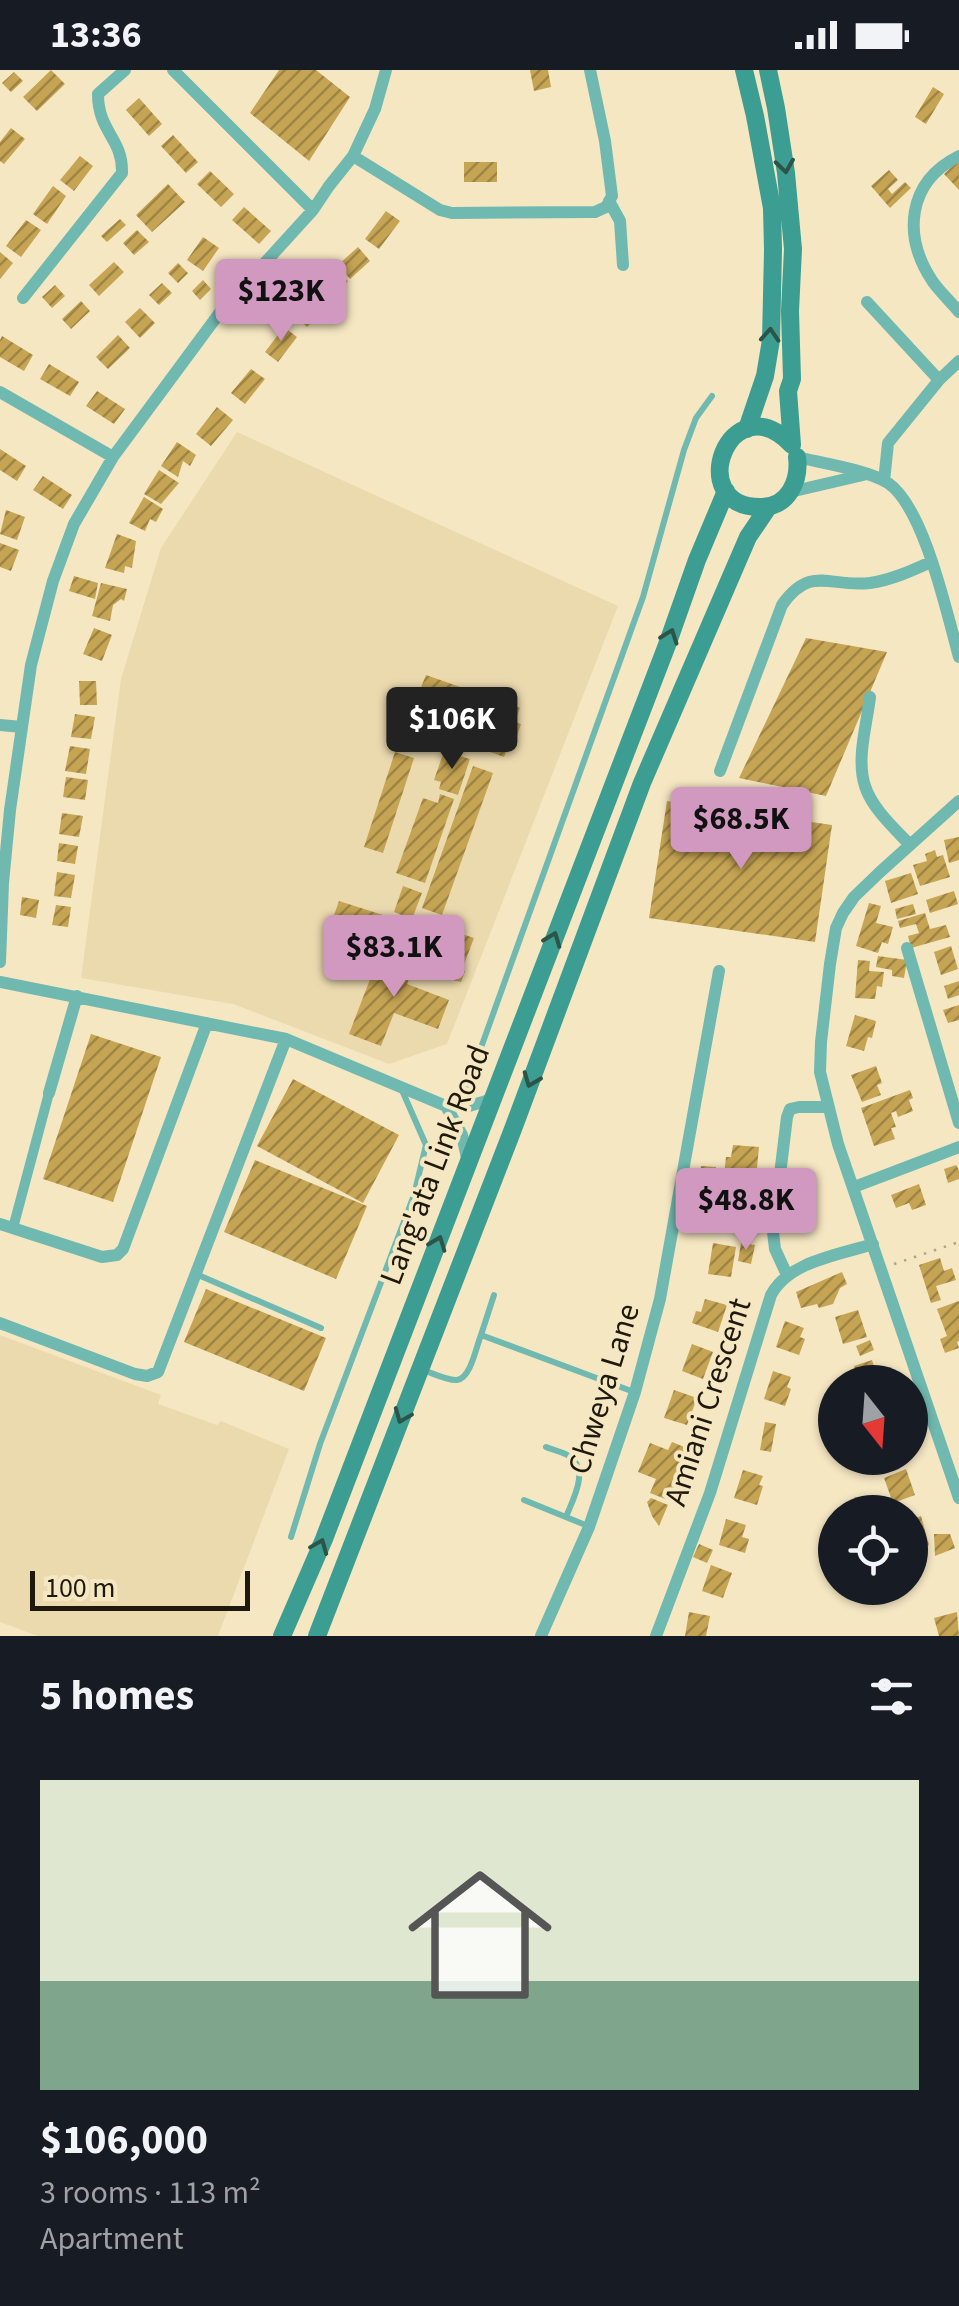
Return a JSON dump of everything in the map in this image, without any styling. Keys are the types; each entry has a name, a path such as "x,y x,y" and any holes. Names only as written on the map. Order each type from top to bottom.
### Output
{"main road":[{"path":"744,70 772,208 774,250 771,340 748,429"},
{"path":"768,70 793,249 792,378 788,390 795,451 796,481 790,492 769,506 757,508 734,499 726,491 720,478 721,454 736,434 748,429 773,430 795,451"},
{"name":"Lang'ata Link Road","path":"282,1636 324,1539 726,491"},
{"name":"Lang'ata Link Road","path":"317,1636 642,783 734,568 769,506"}],"street":[{"path":"23,298 122,173 123,160 102,123 98,94 125,70"},
{"path":"174,70 314,210"},
{"path":"0,962 2,883 31,665 53,580 74,524 112,456 221,311 314,210 353,156 375,109 386,70"},
{"path":"353,156 440,210 595,212 606,207 612,196 590,70"},
{"path":"959,156 942,164 926,180 916,201 914,221 915,238 925,266 959,312"},
{"path":"609,201 620,220 623,265"},
{"path":"867,302 939,380"},
{"path":"884,481 888,443 959,361"},
{"path":"0,392 112,456"},
{"path":"795,451 884,481 903,498 917,522 959,656"},
{"path":"790,492 865,475"},
{"path":"720,771 782,605 793,590 816,581 883,581 931,562"},
{"path":"870,697 862,766 865,787 882,814 909,844"},
{"path":"0,725 22,727"},
{"path":"959,801 854,897 836,928 820,1072 854,1187 959,1498"},
{"path":"906,948 959,1123"},
{"name":"Chweya Lane","path":"541,1636 589,1527 636,1392 660,1299 719,971"},
{"path":"0,982 286,1039 453,1106 493,1099"},
{"path":"77,996 7,1226 102,1257 117,1255 124,1249 207,1023"},
{"path":"0,1323 135,1374 148,1376 161,1368 286,1039"},
{"path":"453,1106 468,1165"},
{"path":"787,1275 775,1249 774,1232 787,1117 790,1109 799,1106 828,1107"},
{"path":"854,1187 959,1147"},
{"name":"Amiani Crescent","path":"656,1636 710,1494 771,1294 787,1275 873,1244"}],"lane":[{"path":"453,1106 643,597 690,434 712,396"},
{"path":"291,1536 320,1444 414,1195 426,1145 400,1087"},
{"path":"195,1273 320,1328"},
{"path":"420,1369 456,1380 462,1378 494,1295"},
{"path":"480,1335 636,1392"},
{"path":"546,1447 570,1456 578,1466 580,1474 566,1517"},
{"path":"524,1500 589,1527"}],"path":[{"path":"881,1268 959,1242"}],"shaded area":[{"path":"237,432 618,606 447,1044 389,1064 233,1004 81,978 121,679 161,548"},
{"path":"0,1335 161,1395 158,1404 217,1425 221,1421 289,1449 218,1636 38,1636 0,1622"}],"building":[{"path":"51,70 65,84 37,111 23,97"},
{"path":"279,70 316,70 350,97 309,161 250,113"},
{"path":"530,70 548,70 551,87 534,91"},
{"path":"14,72 23,81 11,92 2,83"},
{"path":"933,87 944,94 926,124 915,117"},
{"path":"139,98 162,124 149,136 126,110"},
{"path":"11,128 25,139 4,164 0,161 0,142"},
{"path":"173,135 198,162 186,173 161,146"},
{"path":"80,156 93,166 74,191 60,180"},
{"path":"959,160 959,190 944,174"},
{"path":"464,162 497,162 497,182 464,182"},
{"path":"889,170 898,180 888,189 892,194 905,182 911,188 890,208 871,186"},
{"path":"210,171 234,194 221,207 197,184"},
{"path":"168,184 185,202 152,232 136,215"},
{"path":"53,186 66,196 47,224 33,214"},
{"path":"244,207 271,231 259,244 232,220"},
{"path":"386,211 400,221 379,249 365,239"},
{"path":"120,219 126,225 107,242 101,236"},
{"path":"26,220 41,230 21,257 6,246"},
{"path":"137,230 149,242 134,255 123,243"},
{"path":"203,237 219,248 203,271 187,260"},
{"path":"358,247 370,261 350,279 338,265"},
{"path":"0,252 13,263 0,279"},
{"path":"114,262 124,272 99,296 89,285"},
{"path":"178,263 188,273 178,283 168,273"},
{"path":"335,272 348,281 332,302 320,293"},
{"path":"203,280 211,289 200,300 192,291"},
{"path":"162,283 172,293 159,305 149,295"},
{"path":"55,285 65,296 52,308 42,297"},
{"path":"312,297 325,309 307,327 295,315"},
{"path":"81,301 90,311 71,329 62,319"},
{"path":"140,308 155,323 140,338 125,322"},
{"path":"284,327 297,337 278,362 265,352"},
{"path":"118,335 130,348 108,369 96,357"},
{"path":"2,336 33,355 24,371 0,357"},
{"path":"49,364 79,382 70,396 40,379"},
{"path":"251,369 265,379 245,404 231,393"},
{"path":"97,391 125,409 114,424 86,406"},
{"path":"217,407 233,420 211,446 196,434"},
{"path":"177,442 196,455 190,466 183,461 178,477 161,466"},
{"path":"0,449 26,466 17,481 0,470"},
{"path":"159,470 179,483 161,504 144,494"},
{"path":"43,476 72,495 63,509 33,490"},
{"path":"144,497 163,509 156,522 150,519 145,531 129,523"},
{"path":"6,510 25,517 17,540 0,534"},
{"path":"117,534 136,541 132,568 125,566 124,573 105,568"},
{"path":"0,543 19,550 11,571 0,567"},
{"path":"74,576 98,583 95,599 69,591"},
{"path":"101,583 127,589 124,601 113,605 110,621 92,616"},
{"path":"94,628 112,635 102,661 83,654"},
{"path":"806,638 887,652 826,796 739,778"},
{"path":"426,675 520,708 515,722 521,724 504,757 437,733 443,715 414,705"},
{"path":"79,681 96,681 97,705 80,705"},
{"path":"75,714 95,717 91,739 71,737"},
{"path":"70,746 90,749 86,774 65,771"},
{"path":"444,751 470,759 458,795 439,789 441,782 434,780"},
{"path":"395,752 414,758 383,853 364,847"},
{"path":"473,766 493,773 442,915 422,908"},
{"path":"66,777 88,780 85,800 63,797"},
{"path":"440,794 454,799 425,883 396,873 423,798 438,803"},
{"path":"667,801 832,825 815,942 649,918"},
{"path":"62,813 83,816 79,837 59,834"},
{"path":"959,837 959,860 949,863 944,840"},
{"path":"59,843 78,846 75,864 57,861"},
{"path":"935,850 937,857 943,855 950,877 920,886 913,865 927,861 925,854"},
{"path":"57,872 75,875 71,898 54,896"},
{"path":"911,873 918,894 891,903 885,881"},
{"path":"403,886 422,893 412,919 394,912"},
{"path":"954,891 958,904 930,913 926,900"},
{"path":"22,897 39,900 36,918 20,915"},
{"path":"339,901 383,915 376,935 332,921"},
{"path":"869,903 881,906 876,923 893,927 888,944 882,942 878,953 856,946"},
{"path":"913,904 916,914 897,919 895,909"},
{"path":"56,905 71,907 68,927 52,925"},
{"path":"925,913 930,929 946,925 950,937 911,948 908,936 919,933 916,924 900,928 898,921"},
{"path":"453,931 474,938 463,967 443,960"},
{"path":"951,946 958,969 941,975 934,952"},
{"path":"382,948 416,960 407,984 449,1000 438,1029 394,1013 381,1046 349,1034"},
{"path":"878,956 907,960 904,978 892,976 892,970 876,967"},
{"path":"858,960 870,961 869,971 884,972 875,999 855,998"},
{"path":"439,964 465,971 461,982 441,977"},
{"path":"959,981 959,995 948,999 944,986"},
{"path":"959,1005 959,1020 948,1023 943,1010"},
{"path":"855,1015 876,1021 864,1051 846,1046"},
{"path":"91,1034 161,1057 113,1202 43,1179"},
{"path":"876,1066 882,1083 877,1085 881,1095 862,1102 851,1075"},
{"path":"293,1079 399,1135 363,1203 257,1146"},
{"path":"910,1090 913,1111 898,1117 896,1111 891,1113 895,1139 874,1146 861,1108"},
{"path":"733,1145 759,1147 756,1178 724,1175 726,1157 731,1157"},
{"path":"255,1160 367,1206 336,1279 224,1232"},
{"path":"956,1165 959,1179 948,1183 944,1169"},
{"path":"701,1166 716,1167 714,1186 699,1184"},
{"path":"919,1184 926,1205 912,1210 909,1203 896,1208 891,1195"},
{"path":"729,1191 745,1193 741,1225 725,1224"},
{"path":"713,1243 736,1247 731,1277 708,1274"},
{"path":"741,1243 755,1245 751,1264 738,1261"},
{"path":"940,1258 944,1271 952,1268 956,1280 936,1286 941,1300 931,1303 919,1265"},
{"path":"842,1272 847,1284 840,1288 833,1304 801,1308 796,1292"},
{"path":"206,1289 326,1338 304,1391 184,1342"},
{"path":"705,1299 727,1305 718,1332 692,1323"},
{"path":"959,1301 959,1348 945,1353 940,1339 947,1336 937,1309"},
{"path":"858,1310 867,1337 843,1344 835,1317"},
{"path":"785,1321 804,1328 799,1355 776,1347"},
{"path":"870,1340 874,1350 860,1356 856,1346"},
{"path":"692,1344 713,1352 703,1379 682,1371"},
{"path":"773,1371 791,1377 785,1406 764,1399"},
{"path":"674,1390 697,1398 687,1425 664,1418"},
{"path":"765,1422 776,1424 771,1452 760,1450"},
{"path":"672,1442 694,1451 673,1502 650,1493 656,1479 638,1472 650,1443 668,1450"},
{"path":"743,1470 763,1476 757,1505 734,1498"},
{"path":"908,1475 915,1495 890,1495 884,1478"},
{"path":"651,1498 668,1505 659,1526 647,1502"},
{"path":"726,1519 746,1525 742,1537 749,1539 745,1553 719,1545"},
{"path":"934,1534 950,1534 955,1548 935,1556"},
{"path":"699,1544 713,1550 707,1563 693,1557"},
{"path":"711,1565 732,1573 723,1598 702,1591"},
{"path":"689,1612 710,1616 706,1636 685,1636"},
{"path":"957,1612 959,1636 939,1636 934,1618"}]}
